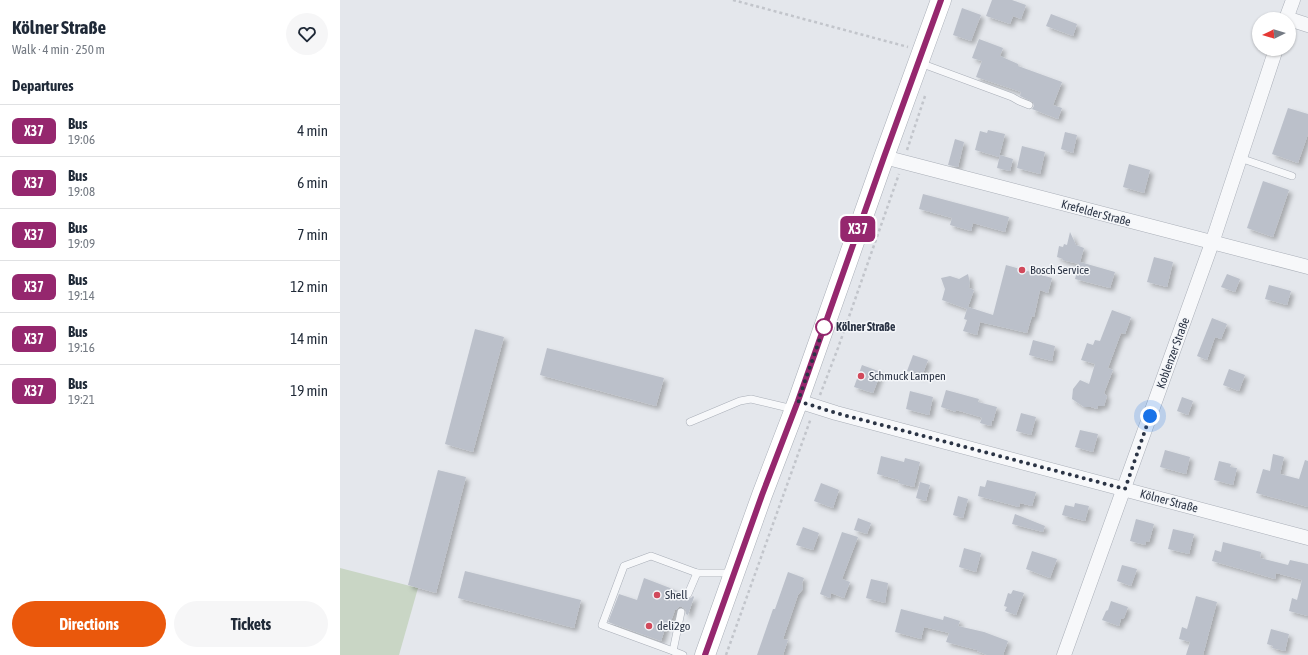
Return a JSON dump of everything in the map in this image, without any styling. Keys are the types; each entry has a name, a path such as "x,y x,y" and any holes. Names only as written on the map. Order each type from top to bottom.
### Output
{"main road":[{"path":"705,655 762,495 803,406 884,157 925,60 941,0"}],"street":[{"path":"1289,12 1293,0"},
{"path":"1296,22 1308,25"},
{"name":"Koblenzer Straße","path":"1064,655 1125,489 1212,243 1274,56"},
{"name":"Krefelder Straße","path":"884,157 902,163 1308,267"},
{"name":"Kölner Straße","path":"803,406 836,413 1308,538"}],"lane":[{"path":"925,60 1029,104"},
{"path":"1240,158 1292,176"},
{"path":"690,422 740,401 751,399 803,406"},
{"path":"683,655 602,625 624,566 651,556 697,573 734,573"},
{"path":"688,594 697,573"},
{"path":"673,651 681,612"}],"path":[{"path":"726,655 803,406 838,348 902,163 925,60 733,0"}],"green space":[{"path":"340,568 418,588 399,655 340,655"}],"building":[{"path":"992,0 1012,0 1026,5 1021,19 1013,16 1010,24 986,16"},
{"path":"962,8 981,15 971,41 953,35"},
{"path":"1051,14 1077,24 1073,36 1046,26"},
{"path":"979,39 1003,48 1000,56 1018,64 1018,66 1062,82 1053,105 1062,108 1058,119 1032,109 1034,106 1033,102 1020,96 1021,92 976,77 982,61 972,58"},
{"path":"1288,108 1308,114 1308,134 1298,163 1272,154"},
{"path":"988,130 1005,134 999,157 975,150 980,131 987,133"},
{"path":"1065,132 1077,135 1073,153 1061,149"},
{"path":"955,139 964,142 958,167 948,165"},
{"path":"1022,146 1045,152 1040,174 1017,168"},
{"path":"1000,155 1013,159 1010,171 997,168"},
{"path":"1129,164 1150,170 1144,193 1123,187"},
{"path":"1263,181 1289,190 1273,237 1247,228"},
{"path":"923,194 1009,217 1005,232 973,223 971,231 950,225 952,218 919,209"},
{"path":"1070,232 1076,245 1084,248 1080,262 1115,272 1110,288 1075,279 1079,264 1062,260 1063,259 1057,257 1059,246 1063,247 1064,244 1067,245"},
{"path":"1154,257 1173,262 1167,287 1147,282"},
{"path":"1006,265 1052,278 1048,293 1040,290 1034,317 1032,316 1027,333 980,322 977,335 963,331 967,320 964,319 967,309 942,300 945,289 941,278 950,276 959,279 968,274 970,283 969,288 974,290 968,307 993,315"},
{"path":"1227,274 1240,279 1235,292 1221,287"},
{"path":"1269,285 1291,291 1287,305 1265,299"},
{"path":"1112,310 1131,317 1125,334 1121,333 1108,368 1113,370 1104,393 1107,396 1104,406 1098,406 1097,409 1084,407 1072,399 1073,389 1080,380 1089,384 1095,364 1081,360 1087,343 1093,345 1095,340 1100,341"},
{"path":"1212,318 1227,324 1221,339 1215,337 1207,360 1197,356"},
{"path":"475,329 504,337 473,452 445,444"},
{"path":"1033,340 1055,346 1052,361 1029,355"},
{"path":"547,348 664,378 656,406 540,375"},
{"path":"913,355 928,360 922,376 907,371"},
{"path":"862,365 881,372 873,393 854,387"},
{"path":"1229,369 1245,375 1239,391 1223,385"},
{"path":"946,390 979,399 978,402 997,407 991,426 980,423 982,418 980,417 941,407"},
{"path":"910,391 933,397 929,415 906,409"},
{"path":"1182,397 1193,401 1188,415 1177,411"},
{"path":"1021,413 1036,417 1031,435 1016,431"},
{"path":"1080,430 1098,434 1093,452 1075,447"},
{"path":"1165,450 1190,457 1186,474 1160,467"},
{"path":"1273,454 1284,457 1280,474 1299,479 1305,460 1308,461 1308,507 1256,493 1263,469 1270,471"},
{"path":"881,456 904,462 905,458 920,462 914,487 898,483 899,480 877,474"},
{"path":"1219,461 1231,464 1230,467 1237,468 1233,485 1214,480"},
{"path":"438,470 466,477 436,593 408,585"},
{"path":"987,480 1036,492 1032,506 1020,503 1019,507 978,496 980,486 985,487"},
{"path":"920,482 930,485 926,501 916,498"},
{"path":"821,483 839,490 833,508 814,501"},
{"path":"958,496 968,499 963,518 953,515"},
{"path":"1075,503 1089,506 1085,521 1062,515 1065,505 1074,507"},
{"path":"1015,514 1045,526 1043,532 1012,524"},
{"path":"858,518 871,523 867,534 854,530"},
{"path":"1136,519 1154,524 1149,542 1146,541 1145,545 1130,541"},
{"path":"803,527 819,533 813,550 796,545"},
{"path":"1173,529 1194,534 1189,554 1168,549"},
{"path":"842,532 858,537 842,579 850,582 844,598 831,593 830,598 820,594"},
{"path":"1223,542 1261,552 1260,558 1288,565 1290,560 1308,564 1308,616 1289,611 1292,598 1297,600 1302,580 1276,573 1275,579 1212,561 1215,550 1221,552"},
{"path":"964,548 981,553 976,572 959,567"},
{"path":"1032,551 1057,559 1050,578 1026,569"},
{"path":"1122,565 1137,569 1131,586 1117,581"},
{"path":"465,571 581,600 574,628 458,598"},
{"path":"788,572 804,578 802,583 803,589 798,595 783,639 788,640 783,655 757,655 773,609 775,609"},
{"path":"644,578 683,593 686,599 693,596 694,597 688,615 686,614 686,610 682,607 675,610 670,624 667,623 661,641 608,622 619,594 637,600"},
{"path":"871,579 888,583 885,603 866,598"},
{"path":"1013,590 1024,593 1016,615 1005,611 1007,607 1004,606 1008,593 1011,594"},
{"path":"1196,596 1217,602 1203,655 1186,655 1190,642 1179,639 1182,627 1187,629"},
{"path":"1111,601 1128,607 1119,626 1102,620"},
{"path":"901,609 943,620 944,616 960,621 958,626 984,632 1008,641 1003,655 987,655 977,650 946,642 949,633 924,627 921,639 895,632"},
{"path":"1271,629 1289,634 1285,651 1272,648 1273,646 1267,644"}],"bus line":[{"name":"X37","path":"705,655 762,495 798,401 941,0"}],"place":[{"name":"Bosch Service","path":"1022,270"},
{"name":"Kölner Straße","path":"824,327"},
{"name":"Schmuck Lampen","path":"861,376"},
{"name":"Shell","path":"657,595"},
{"name":"deli2go","path":"649,626"}],"route":[{"path":"824,327 798,401 836,413 1125,489 1150,416"}]}
